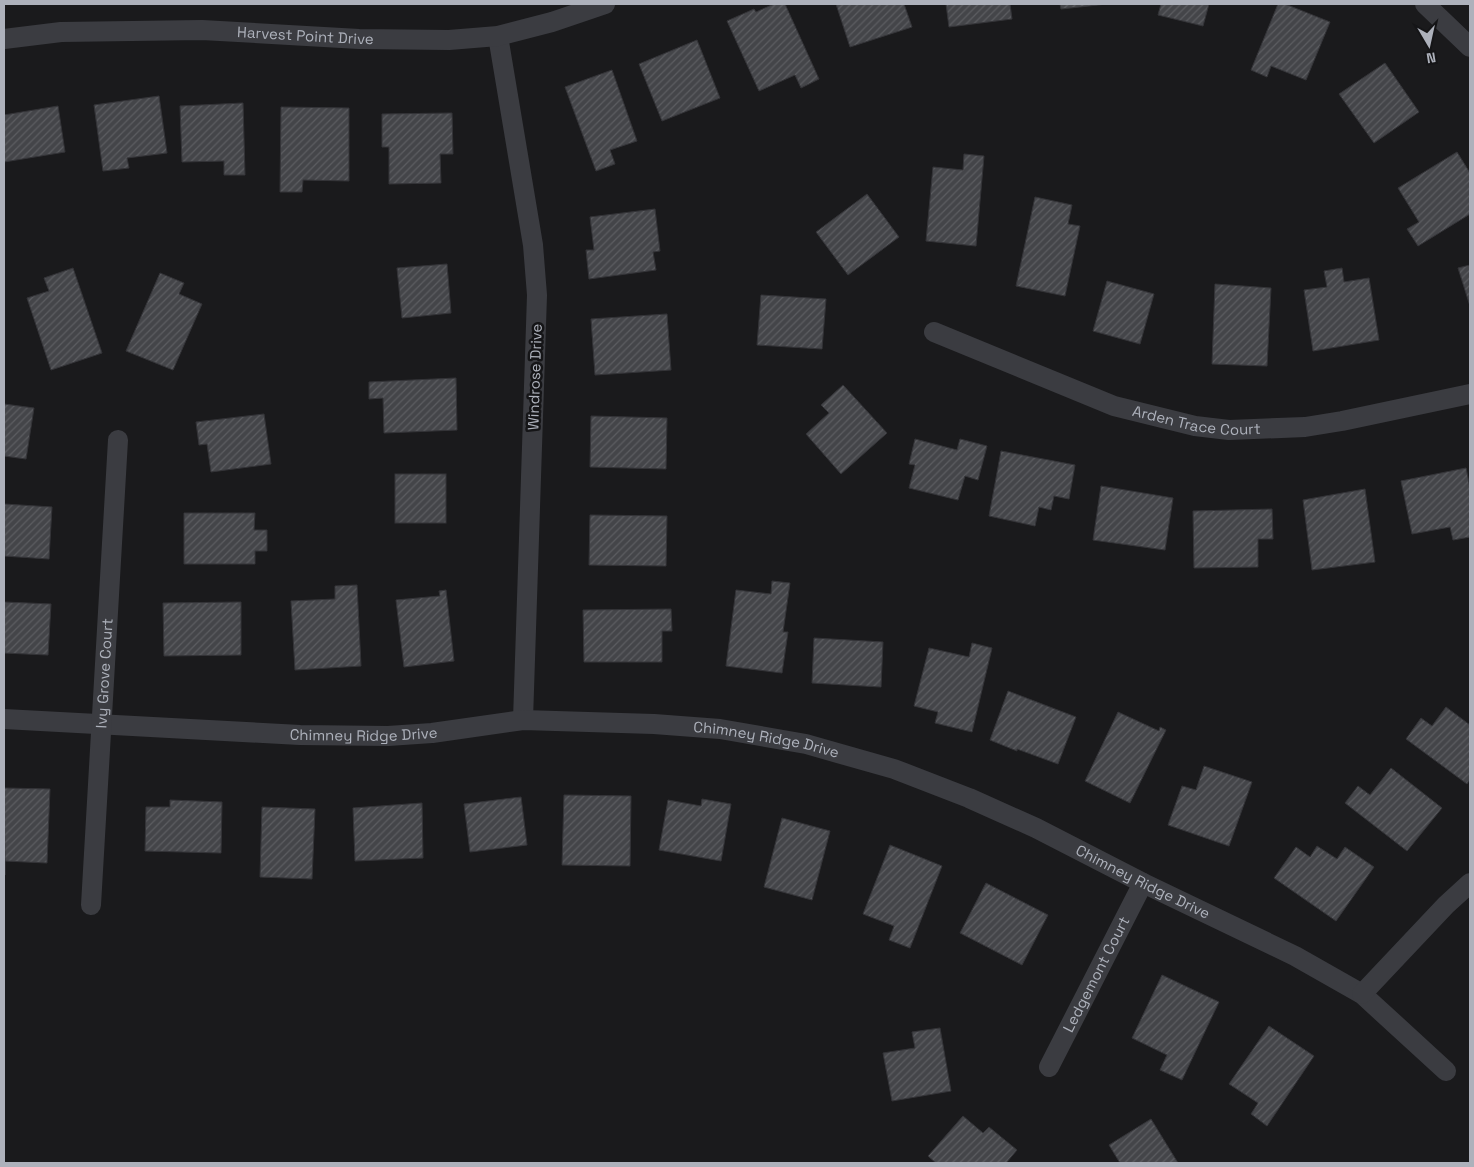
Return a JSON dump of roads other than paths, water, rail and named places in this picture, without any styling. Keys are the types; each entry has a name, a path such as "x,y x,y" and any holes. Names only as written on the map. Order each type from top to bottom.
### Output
{"street":[{"name":"Harvest Point Drive","path":"4,39 61,32 202,30 359,39 449,40 498,36 552,22 605,4"},
{"path":"1425,4 1470,46"},
{"name":"Windrose Drive","path":"498,36 533,245 537,295 523,720"},
{"name":"Arden Trace Court","path":"934,332 1114,406 1196,426 1229,430 1305,428 1342,422 1470,394"},
{"name":"Ivy Grove Court","path":"91,905 118,440"},
{"name":"Chimney Ridge Drive","path":"4,719 300,735 388,736 432,734 523,720 654,724 720,730 806,744 894,769 970,798 1036,828 1143,883 1295,956 1362,994 1446,1071"},
{"name":"Ledgemont Court","path":"1049,1067 1143,883"},
{"path":"1362,994 1446,905 1470,883"}]}
